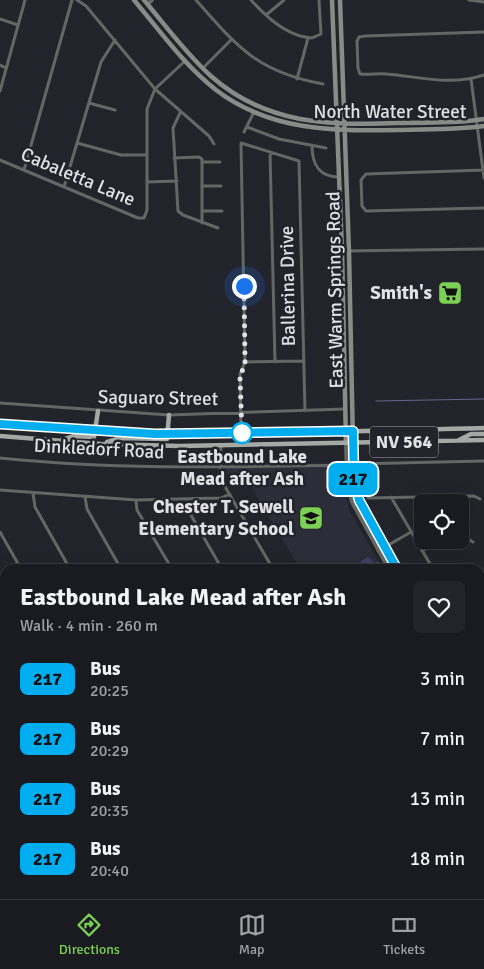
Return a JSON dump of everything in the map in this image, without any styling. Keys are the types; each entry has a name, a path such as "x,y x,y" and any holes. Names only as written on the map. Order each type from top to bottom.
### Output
{"main road":[{"name":"North Water Street","path":"134,0 186,61 216,90 254,112 296,126 337,128 484,126"},
{"path":"139,0 146,2"},
{"name":"East Warm Springs Road","path":"332,0 342,251 346,443"},
{"name":"East Warm Springs Road","path":"340,0 351,318 353,443"},
{"name":"North Water Street","path":"146,2 203,68 230,91 262,108 297,119 337,128"},
{"name":"North Water Street","path":"345,128 484,119"},
{"path":"343,318 351,318"},
{"path":"59,441 74,436 94,437 98,411"},
{"path":"101,444 121,438 164,440 169,434 168,415"},
{"name":"NV 564","path":"0,424 96,432 169,434 484,428"},
{"path":"456,441 471,434 484,434"},
{"name":"NV 564","path":"0,436 101,444 221,445 484,440"}],"street":[{"path":"0,91 25,0"},
{"path":"24,170 72,0"},
{"path":"78,0 86,6 155,89 180,113 209,136 214,144"},
{"path":"146,2 152,0"},
{"path":"196,0 231,40 266,66 297,79 323,84"},
{"path":"251,0 266,15 285,29 308,38 321,36 319,0"},
{"path":"266,15 284,0"},
{"path":"469,0 484,2"},
{"path":"0,18 18,25"},
{"path":"484,32 359,37 357,41 360,74 385,74 420,80 471,79 484,75"},
{"path":"297,79 308,38"},
{"path":"64,186 103,57 115,40"},
{"path":"203,68 231,40"},
{"path":"177,181 147,182 147,109 155,89 186,61"},
{"path":"0,65 6,68"},
{"path":"471,79 484,178"},
{"path":"89,103 115,110"},
{"path":"244,132 254,112"},
{"path":"180,113 173,125 179,212 218,228"},
{"path":"246,126 279,139 326,148"},
{"path":"77,142 121,155 147,155"},
{"path":"241,433 240,374 245,362 241,143 270,152 275,362"},
{"path":"312,146 312,157 322,174 326,177 339,177"},
{"name":"Ballerina Drive","path":"270,152 298,161 305,411"},
{"path":"174,158 199,157 202,162 202,223"},
{"name":"Cabaletta Lane","path":"0,160 138,218 144,217 147,210 147,182"},
{"path":"202,162 220,162"},
{"path":"484,170 363,175 361,180 363,208 366,210 484,208"},
{"path":"202,186 221,186"},
{"path":"203,211 222,211"},
{"path":"342,251 484,249"},
{"path":"245,362 303,361"},
{"name":"Saguaro Street","path":"0,403 168,415 345,409"},
{"name":"East Warm Springs Road","path":"346,443 346,465 352,502 385,564"},
{"name":"East Warm Springs Road","path":"353,443 354,479 359,500 394,564"},
{"path":"221,445 220,478 270,564"},
{"name":"Dinkledorf Road","path":"0,458 107,465 346,465"},
{"path":"353,464 484,461"},
{"path":"0,490 85,498 136,500 221,498 230,494"},
{"path":"33,493 34,507 67,564"},
{"path":"368,498 474,496 480,499"},
{"path":"391,497 430,564"},
{"path":"85,498 87,509 118,564"},
{"path":"187,499 188,510 219,564"},
{"path":"136,500 137,510 169,564"},
{"path":"0,532 18,564"},
{"path":"378,551 411,532"},
{"path":"469,540 473,542"}],"shaded area":[{"name":"Chester T. Sewell Elementary School","path":"343,463 343,486 350,512 380,564 297,564 244,475 224,474 226,464"},
{"path":"368,557 375,563 378,561 380,564 361,564 360,562"}],"waterway":[{"path":"376,401 484,399"}],"bus line":[{"name":"217","path":"0,424 96,432 155,434 353,431 354,479 359,500 368,520 394,564"}],"place":[{"name":"Smith's","path":"450,293"},
{"name":"Eastbound Lake Mead after Ash","path":"242,433"},
{"name":"Chester T. Sewell Elementary School","path":"311,518"}],"route":[{"path":"242,433 240,374 245,362 244,286"}]}
